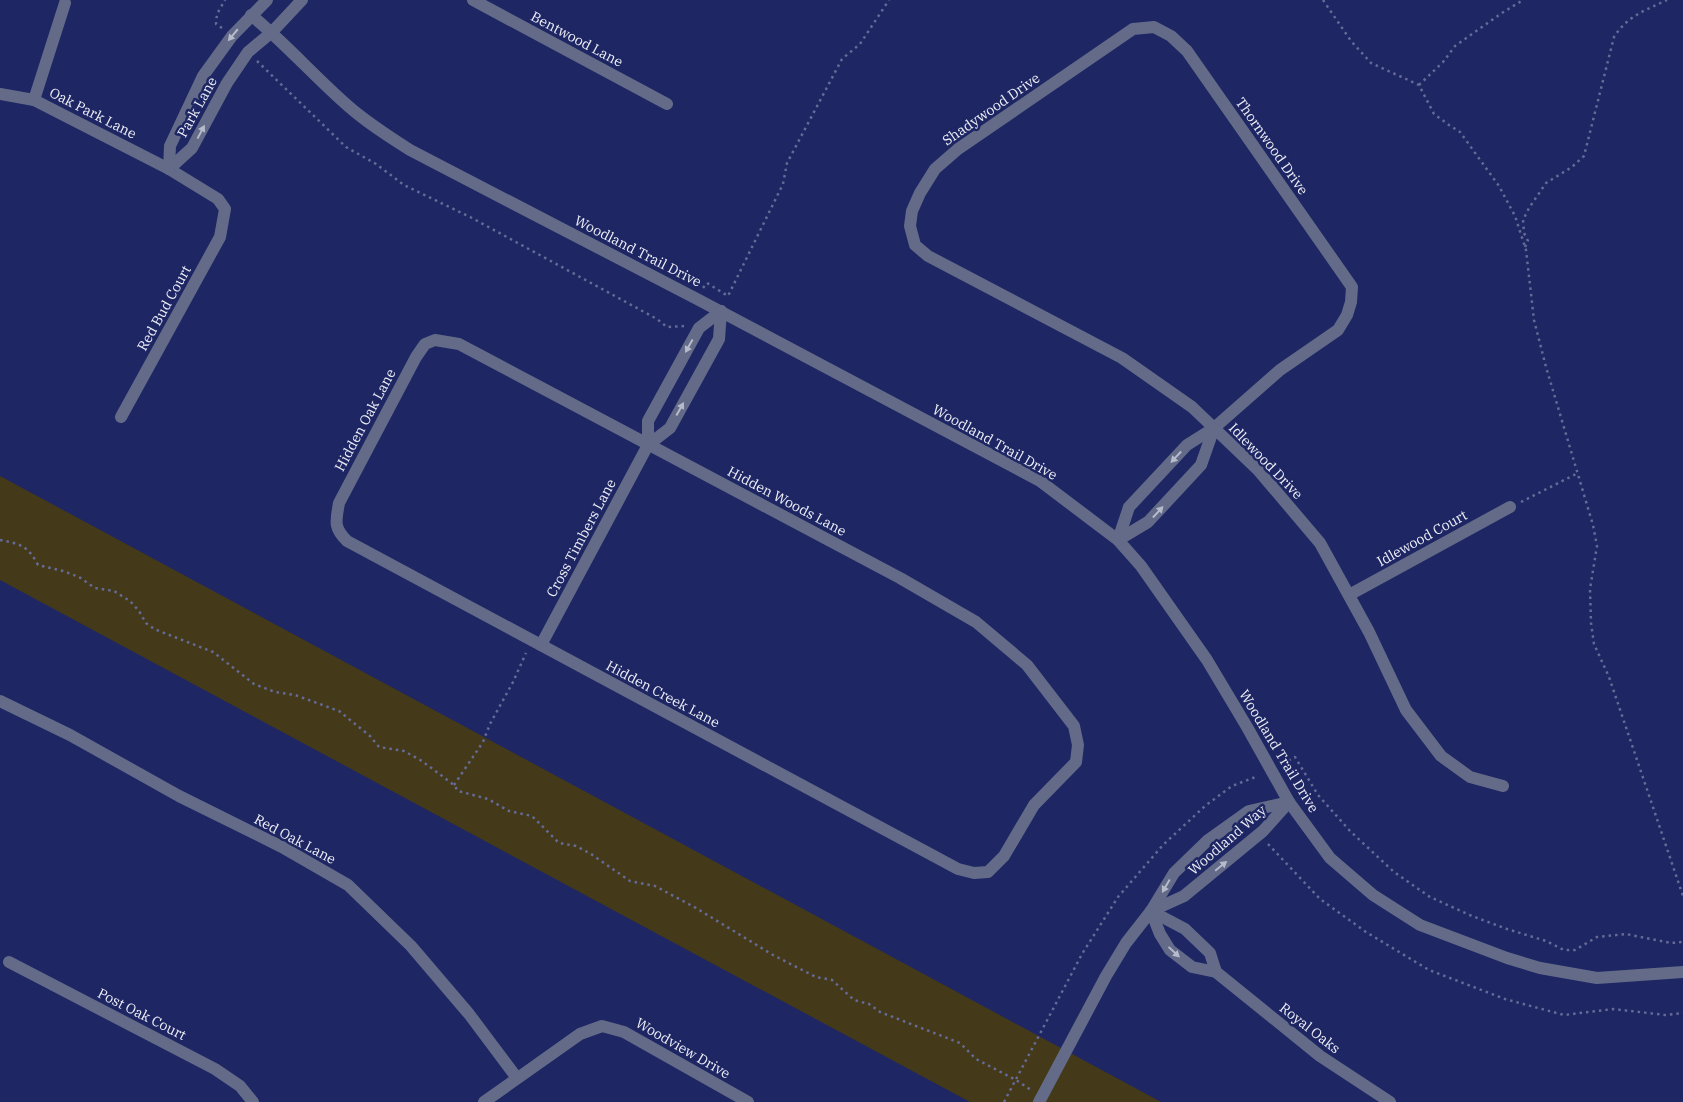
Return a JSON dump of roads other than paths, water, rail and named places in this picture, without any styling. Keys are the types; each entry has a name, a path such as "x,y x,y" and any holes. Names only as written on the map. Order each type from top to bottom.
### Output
{"street":[{"name":"Park Lane","path":"169,169 170,146 203,76 232,36 266,0"},
{"name":"Park Lane","path":"169,169 192,148 226,84 248,52 272,32 302,0"},
{"name":"Bentwood Lane","path":"474,0 666,104"},
{"path":"34,100 64,3"},
{"name":"Woodland Trail Drive","path":"251,14 347,105 380,132 410,150 721,311 1040,481 1118,540 1141,566 1207,660 1289,802 1330,858 1373,895 1420,925 1506,958 1540,968 1597,978 1683,972"},
{"name":"Thornwood Drive","path":"1133,29 1154,27 1172,36 1187,51 1352,287 1351,302 1347,315 1338,330 1280,370 1214,428"},
{"name":"Shadywood Drive","path":"914,245 910,226 912,211 920,193 935,169 958,149 1133,29"},
{"name":"Oak Park Lane","path":"0,94 34,100 169,169 218,199 225,209"},
{"name":"Red Bud Court","path":"121,418 220,237 225,209"},
{"name":"Idlewood Drive","path":"914,245 928,256 1122,358 1192,407 1259,471 1320,543 1369,632 1406,710 1440,756 1470,777 1503,786"},
{"name":"Cross Timbers Lane","path":"648,445 648,421 657,404 699,328 721,311"},
{"name":"Cross Timbers Lane","path":"536,643 648,445 670,428 719,339 721,311"},
{"name":"Hidden Woods Lane","path":"435,340 459,344 900,578 976,622 1027,665 1074,726 1078,745 1076,762 1034,805 1004,856 988,872"},
{"name":"Hidden Oak Lane","path":"335,523 339,503 416,357 425,344 435,340"},
{"path":"1118,540 1148,522 1201,465 1214,428"},
{"path":"1118,540 1129,507 1187,445 1214,428"},
{"name":"Idlewood Court","path":"1349,595 1510,507"},
{"name":"Hidden Creek Lane","path":"335,523 339,533 347,541 958,869 974,873 988,872"},
{"name":"Red Oak Lane","path":"0,701 70,735 179,796 282,847 348,885 411,946 469,1014 517,1078"},
{"name":"Woodland Way","path":"1151,911 1184,896 1263,832 1289,802"},
{"name":"Woodland Way","path":"1041,1099 1106,976 1126,943 1151,911 1174,873 1207,841 1249,811 1289,802"},
{"name":"Royal Oaks","path":"1151,911 1185,928 1210,953 1216,972"},
{"name":"Royal Oaks","path":"1151,911 1160,934 1170,950 1192,967 1216,972 1320,1056 1390,1102"},
{"name":"Post Oak Court","path":"10,962 215,1069 240,1086 253,1102"},
{"name":"Woodview Drive","path":"517,1078 580,1034 602,1026 624,1032 748,1102"},
{"path":"484,1102 517,1078"}]}
